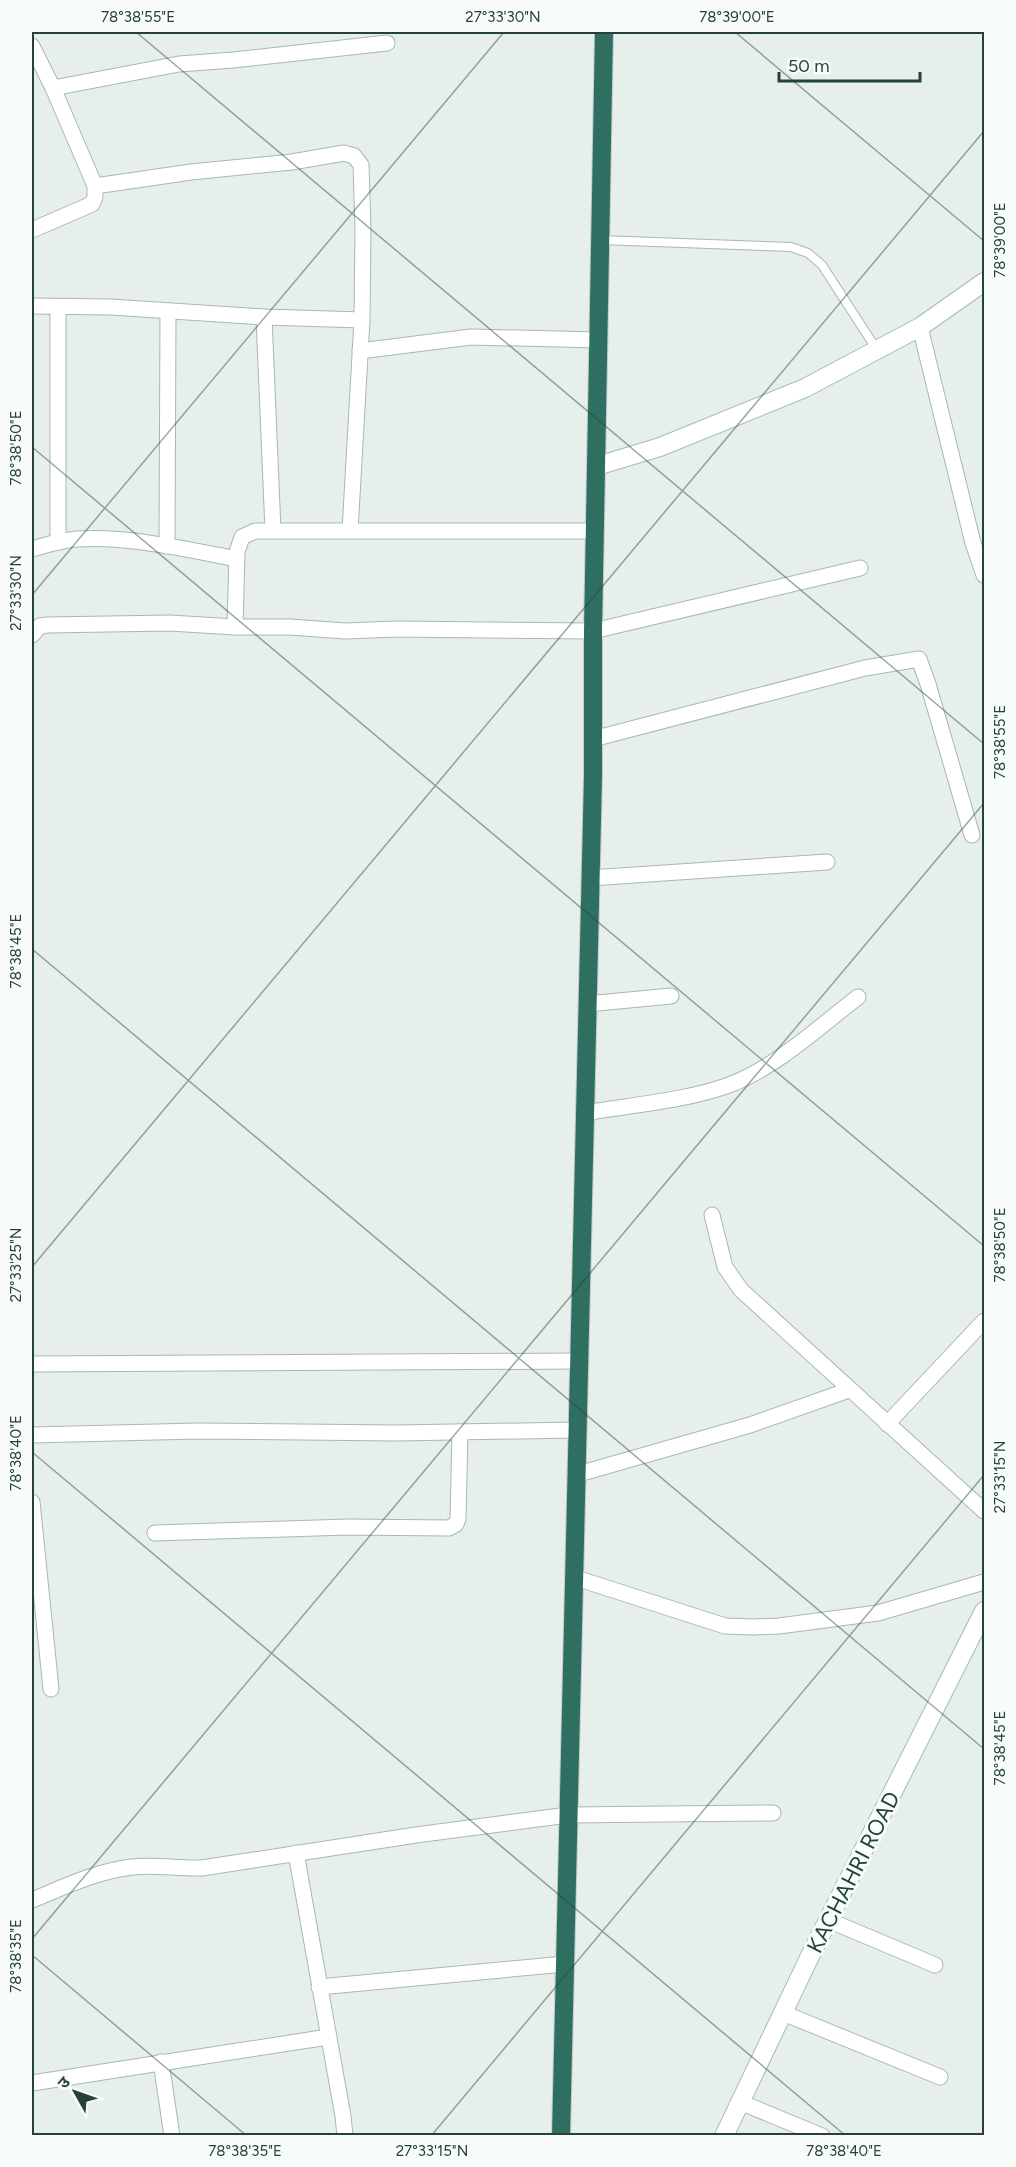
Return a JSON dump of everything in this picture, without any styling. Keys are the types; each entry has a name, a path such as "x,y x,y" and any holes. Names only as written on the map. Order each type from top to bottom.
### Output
{"highway":[{"path":"561,2136 593,738 604,32"}],"main road":[{"path":"597,466 660,447 805,388 920,327 984,282"},
{"name":"KACHAHRI ROAD","path":"724,2136 828,1920 984,1611"}],"street":[{"path":"53,88 179,64 387,43"},
{"path":"32,46 96,186 92,204 32,230"},
{"path":"96,186 145,178 292,162 344,153 354,156 361,165 362,320 350,531"},
{"path":"32,306 362,320"},
{"path":"57,307 58,542"},
{"path":"167,546 168,312"},
{"path":"264,317 273,531"},
{"path":"920,327 973,543 984,575"},
{"path":"360,351 471,337 599,340"},
{"path":"235,627 237,559 240,543 247,533 273,531 596,531"},
{"path":"32,549 77,539 98,540 167,546 237,559"},
{"path":"32,635 40,626 47,625 170,622 345,631 396,629 593,631 860,568"},
{"path":"593,738 865,668 919,659 972,835"},
{"path":"590,878 827,862"},
{"path":"587,1004 671,996"},
{"path":"584,1113 673,1098 728,1085 745,1078 774,1060 858,997"},
{"path":"712,1215 718,1247 725,1267 741,1290 984,1511"},
{"path":"887,1424 984,1321"},
{"path":"32,1364 578,1361"},
{"path":"575,1475 750,1425 849,1390"},
{"path":"32,1435 198,1431 576,1430"},
{"path":"155,1533 348,1527 449,1528 456,1524 458,1519 460,1432"},
{"path":"32,1502 51,1689"},
{"path":"573,1577 725,1626 753,1628 878,1613 984,1582"},
{"path":"32,1900 107,1871 135,1867 202,1868 568,1815 773,1813"},
{"path":"296,1853 345,2136"},
{"path":"828,1920 935,1965"},
{"path":"319,1987 565,1964"},
{"path":"783,2013 940,2077"},
{"path":"32,2083 328,2037"},
{"path":"161,2062 172,2136"},
{"path":"740,2102 822,2136"}],"lane":[{"path":"600,240 791,247 808,253 822,265 878,351"}]}
